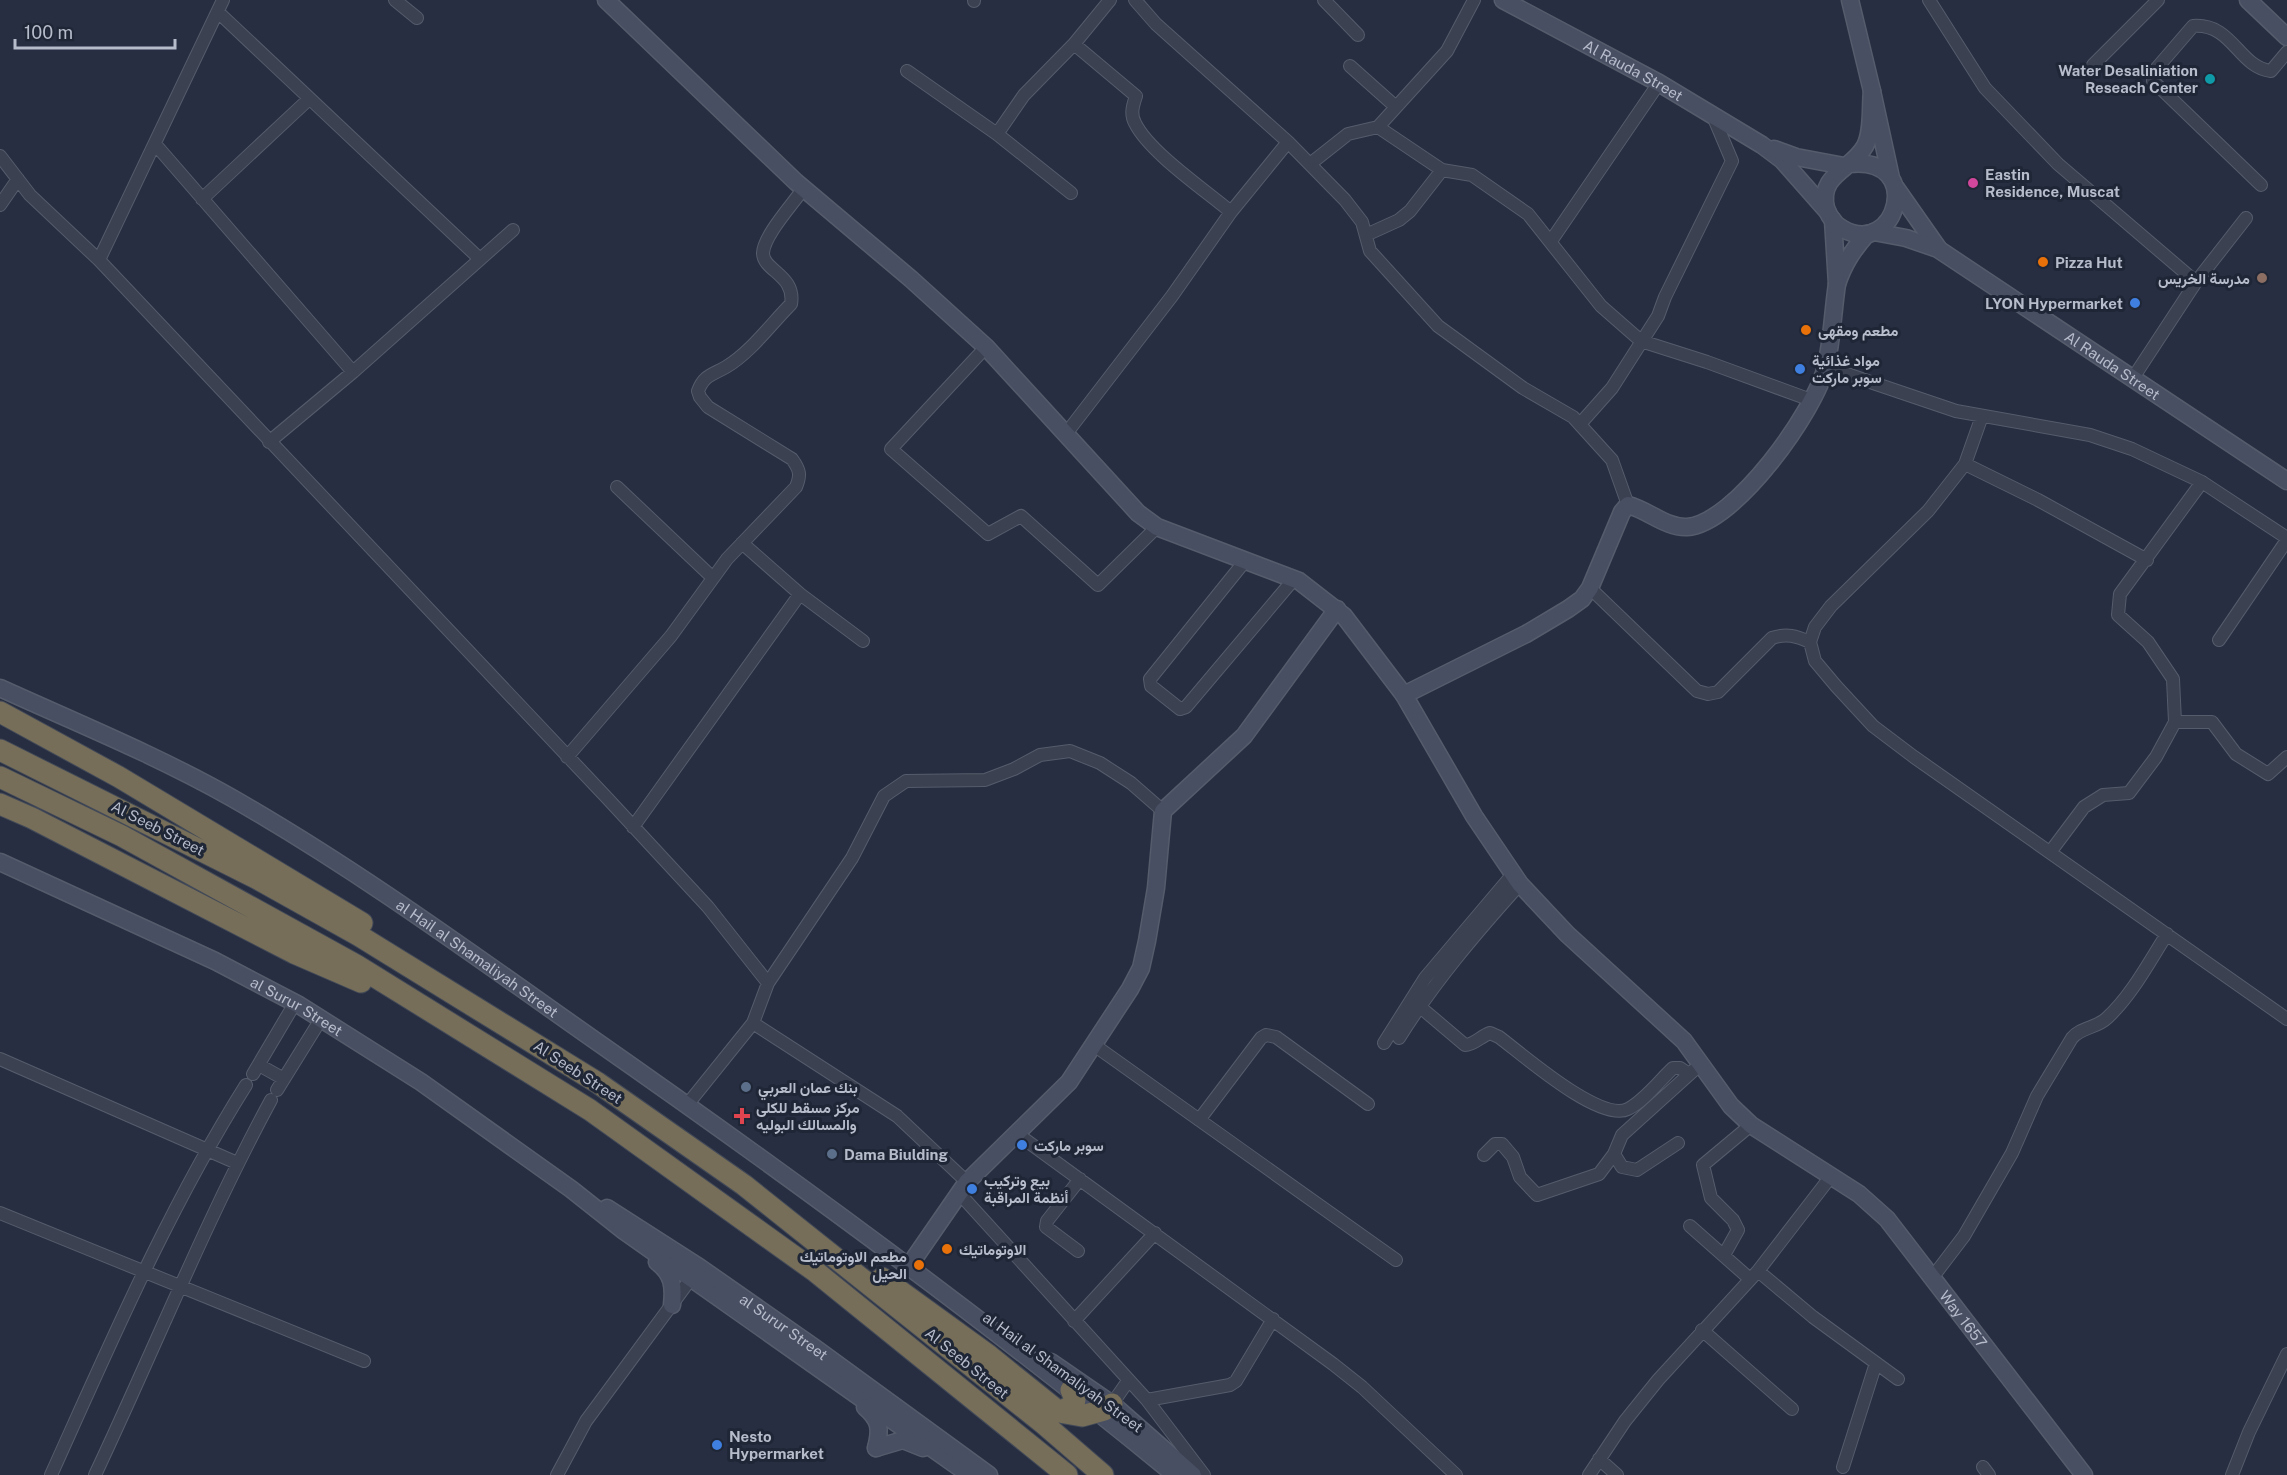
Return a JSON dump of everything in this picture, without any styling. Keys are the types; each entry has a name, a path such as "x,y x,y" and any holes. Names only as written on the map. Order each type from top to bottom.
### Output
{"highway":[{"path":"0,712 119,777 317,893 460,984 598,1083"},
{"name":"Al Seeb Street","path":"0,750 266,884 358,935 598,1083 744,1185 1044,1424 1103,1475"},
{"name":"Al Seeb Street","path":"0,777 122,836 356,966 590,1110 807,1265 1067,1475"},
{"path":"0,804 32,818 294,953 441,1018"},
{"path":"744,1185 763,1191 987,1354 1059,1412 1082,1416 1105,1408"},
{"path":"1059,1412 1074,1405 1075,1399 1071,1390"}],"street":[{"path":"99,260 223,0"},
{"path":"395,0 417,18"},
{"name":"Way 1657","path":"606,0 803,189 911,279 986,347 1138,513 1157,527 1294,579 1337,609 1404,695 1441,762 1516,879 1567,934 1684,1041 1695,1069 1751,1125 1832,1175 1887,1219 1981,1338 2084,1475"},
{"path":"997,134 1024,95 1074,44 1110,0"},
{"path":"1136,0 1156,24 1288,142 1345,200 1362,222 1371,251 1438,326 1523,388 1573,417 1612,460 1628,505 1677,526 1689,527 1704,522 1734,502 1754,481 1789,439 1826,367 1837,284 1826,191 1829,181 1865,146 1872,91"},
{"path":"1324,0 1358,35"},
{"path":"1310,164 1348,134 1378,126 1447,51 1474,0"},
{"name":"Al Rauda Street","path":"1503,0 1659,83 1762,145 1782,160 1830,216"},
{"path":"1837,284 1854,247 1871,233 1886,225 1894,214 1897,201 1850,0"},
{"path":"1929,0 1985,88 2058,164 2196,282"},
{"path":"2093,65 2158,0"},
{"path":"2248,0 2287,37"},
{"path":"218,12 480,260"},
{"path":"2261,185 2153,81 2156,69 2193,26 2207,25 2222,34 2259,70 2271,71 2287,52"},
{"path":"1074,44 1136,96 1132,110 1134,122 1148,142 1231,212"},
{"path":"1350,66 1396,107"},
{"path":"907,71 997,134 1071,193"},
{"path":"1551,241 1659,83"},
{"path":"202,199 309,99"},
{"path":"1580,424 1612,388 1658,316 1684,256 1732,161 1713,116"},
{"path":"1378,126 1443,170 1472,175 1528,214 1600,306 1641,342 1707,362 1811,400"},
{"path":"1065,435 1158,315 1231,212 1288,142"},
{"path":"155,144 353,372"},
{"name":"Al Rauda Street","path":"1762,145 1796,157 1847,165"},
{"path":"0,156 30,195 99,260 708,907 768,983"},
{"path":"1847,165 1865,162 1880,167 1893,183"},
{"path":"1366,235 1399,220 1443,170"},
{"path":"0,205 18,180"},
{"name":"Al Rauda Street","path":"1893,183 1938,249"},
{"path":"567,757 671,636 713,578 742,543 796,487 800,476 799,468 792,459 708,407 700,398 698,391 707,375 726,367 739,357 791,304 793,295 788,283 766,262 764,249 768,239 803,189"},
{"path":"1830,216 1848,231 1871,233"},
{"path":"2133,378 2196,282 2246,218"},
{"path":"269,442 353,372 513,230"},
{"name":"Al Rauda Street","path":"1871,233 1906,238 1938,249 2287,481"},
{"path":"986,347 891,449 988,534 1021,516 1098,585 1157,527"},
{"path":"1826,367 1956,411 2090,435 2132,449 2202,482 2287,539 2219,640"},
{"path":"1982,416 1965,464 1928,511 1831,606 1815,627 1810,642 1815,661 1874,726 1914,757 2051,851 2287,1019"},
{"path":"1965,464 2147,560"},
{"path":"2051,851 2084,807 2103,795 2129,792 2156,757 2175,722 2173,679 2148,642 2118,615 2120,594 2202,482"},
{"path":"617,487 713,578"},
{"path":"1404,695 1543,624 1582,599 1590,588 1617,522 1628,505"},
{"path":"742,543 800,594 863,641"},
{"path":"1245,561 1150,679 1151,686 1180,709 1186,707 1294,579"},
{"path":"1590,588 1697,692 1708,694 1718,692 1772,638 1783,635 1797,636 1810,642"},
{"path":"633,827 800,594"},
{"path":"909,1266 963,1187 1069,1082 1130,989 1141,968 1156,888 1163,811 1244,736 1337,609"},
{"name":"al Hail al Shamaliyah Street","path":"0,688 156,759 231,798 390,897 687,1105 926,1278 1071,1390 1105,1408"},
{"path":"2175,722 2212,722 2236,753 2268,774 2287,757"},
{"path":"687,1105 753,1023 768,983 852,858 884,796 906,781 985,780 1014,769 1040,755 1070,751 1100,763 1131,783 1163,811"},
{"name":"al Surur Street","path":"0,862 215,961 321,1019 412,1076 571,1189 624,1232 695,1273 904,1411 989,1475"},
{"path":"1399,1038 1419,1006 1516,879"},
{"path":"1384,1042 1425,978 1516,879"},
{"path":"1932,1278 1964,1236 2012,1153 2037,1096 2072,1038 2076,1033 2098,1025 2108,1018 2132,988 2167,934"},
{"path":"51,1475 143,1271 206,1149 295,1003"},
{"path":"1419,1006 1465,1045 1471,1045 1481,1036 1490,1033 1499,1036 1552,1078 1601,1108 1618,1112 1629,1109 1673,1068 1695,1069"},
{"path":"95,1475 179,1286 237,1163 277,1089 321,1019"},
{"path":"753,1023 897,1116 963,1187 1074,1321 1147,1400 1204,1475"},
{"path":"1199,1120 1261,1038 1266,1035 1276,1036 1368,1104"},
{"path":"1094,1045 1396,1260"},
{"path":"0,1059 237,1163"},
{"path":"1484,1155 1495,1144 1502,1144 1513,1156 1520,1178 1537,1195 1599,1174 1614,1154 1622,1135 1695,1069"},
{"path":"253,1075 277,1089"},
{"path":"1724,1255 1738,1230 1733,1220 1711,1198 1702,1165 1751,1125"},
{"path":"1016,1133 1273,1319 1362,1388 1456,1475"},
{"path":"1614,1154 1622,1167 1637,1170 1678,1143"},
{"path":"1589,1475 1651,1388 1754,1275 1832,1175"},
{"path":"1078,1251 1046,1227 1047,1221 1080,1179"},
{"name":"al Surur Street","path":"571,1189 626,1218 757,1324 970,1475"},
{"path":"0,1213 364,1361"},
{"path":"1690,1226 1724,1255 1898,1379"},
{"path":"624,1232 634,1245 662,1265 670,1275 674,1287 672,1305"},
{"path":"1074,1321 1155,1233"},
{"path":"557,1475 586,1421 695,1273"},
{"name":"al Hail al Shamaliyah Street","path":"926,1278 965,1301 1105,1408 1185,1473"},
{"path":"1147,1400 1230,1385 1236,1381 1273,1319"},
{"path":"757,1324 765,1337 867,1408 878,1420 881,1431 876,1448 903,1440 943,1455"},
{"path":"1702,1330 1792,1408"},
{"path":"2232,1475 2249,1432 2287,1354"},
{"path":"1843,1467 1876,1363"},
{"path":"1105,1408 1128,1381"},
{"path":"1599,1459 1617,1475"}],"place":[{"name":"Water Desaliniation Reseach Center","path":"2210,79"},
{"name":"Eastin Residence, Muscat","path":"1973,183"},
{"name":"Pizza Hut","path":"2043,262"},
{"name":"مدرسة الخريس","path":"2262,278"},
{"name":"LYON Hypermarket","path":"2135,303"},
{"name":"مطعم ومقهى","path":"1806,330"},
{"name":"مواد غذائية سوبر ماركت","path":"1800,369"},
{"name":"بنك عمان العربي","path":"746,1087"},
{"name":"مركز مسقط للكلى والمسالك البوليه","path":"742,1116"},
{"name":"سوبر ماركت","path":"1022,1145"},
{"name":"Dama Biulding","path":"832,1154"},
{"name":"بيع وتركيب أنظمة المراقبة","path":"972,1189"},
{"name":"الاوتوماتيك","path":"947,1249"},
{"name":"مطعم الاوتوماتيك الحيل","path":"919,1265"},
{"name":"Nesto Hypermarket","path":"717,1445"}]}
